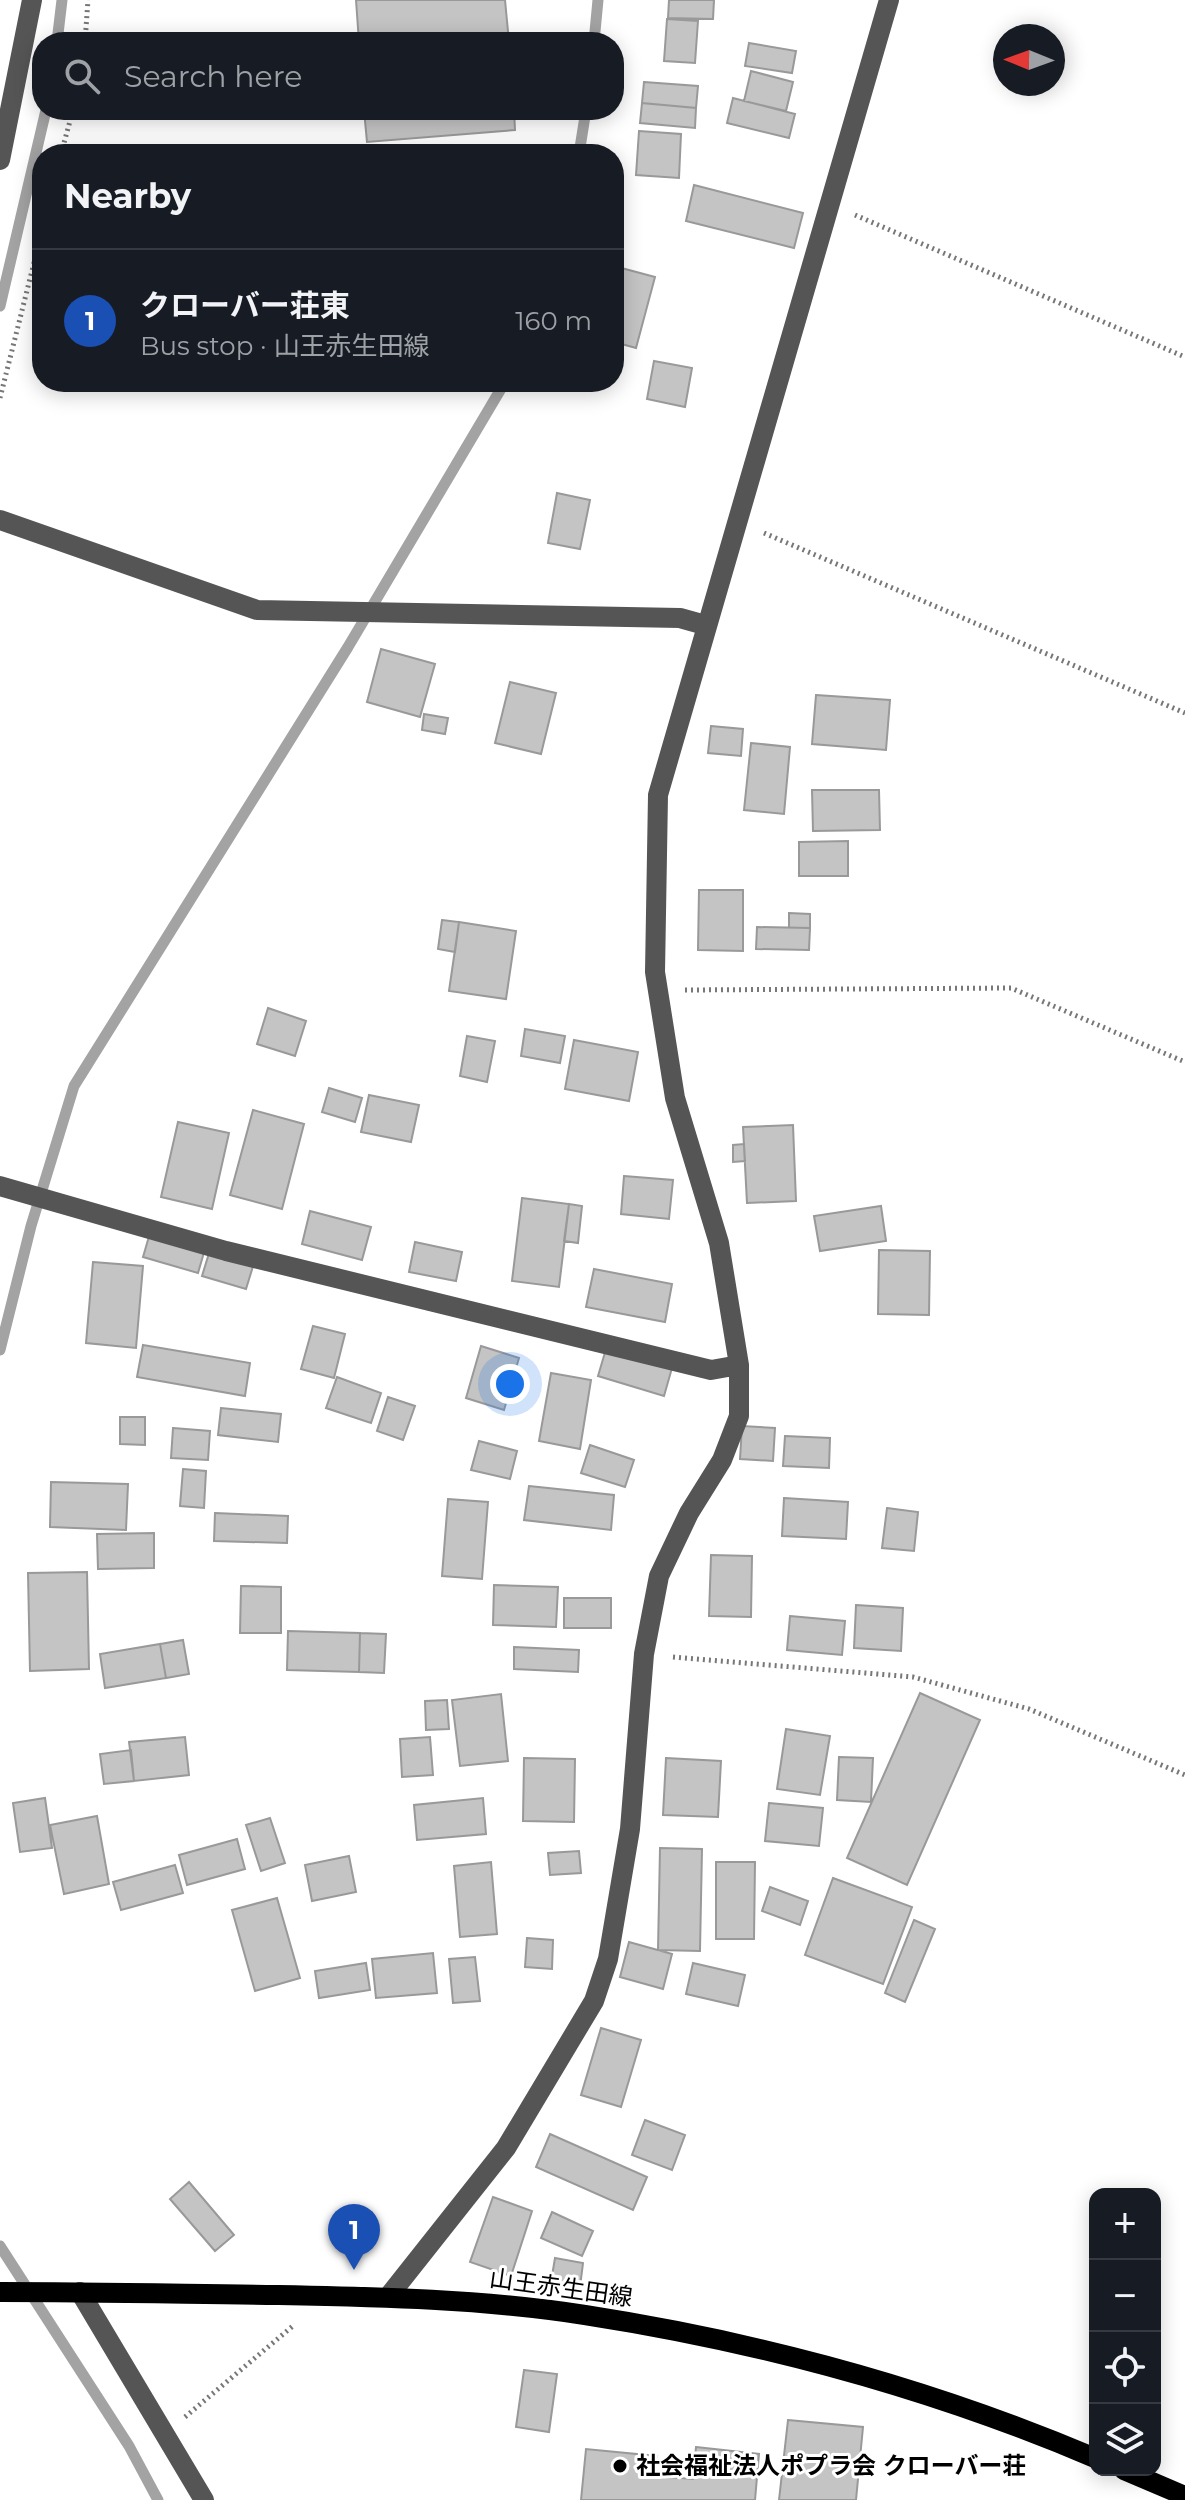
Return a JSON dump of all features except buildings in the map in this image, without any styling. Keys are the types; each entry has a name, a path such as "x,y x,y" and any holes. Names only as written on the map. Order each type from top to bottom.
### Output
{"main road":[{"name":"山王赤生田線","path":"0,2292 388,2297 583,2314 684,2333 912,2390 1025,2428 1089,2455"},
{"path":"1138,2476 1185,2496"}],"street":[{"path":"0,160 32,0"},
{"path":"388,2297 506,2148 594,2001 608,1959 630,1829 644,1654 659,1576 689,1513 722,1460 739,1416 739,1365 719,1243 675,1098 655,972 658,795 889,0"},
{"path":"0,520 257,610 680,618 705,625"},
{"path":"0,1186 226,1251 711,1370 739,1365"},
{"path":"80,2292 204,2500"}],"path":[{"path":"86,32 88,0"},
{"path":"64,144 70,120"},
{"path":"829,203 1185,357"},
{"path":"0,398 32,271"},
{"path":"737,521 1185,713"},
{"path":"658,990 1011,988 1185,1062"},
{"path":"644,1654 913,1677 1029,1709 1185,1775"},
{"path":"166,2433 329,2296"}],"waterway":[{"path":"58,32 62,0"},
{"path":"595,32 598,0"},
{"path":"38,144 44,120"},
{"path":"581,144 584,120"},
{"path":"0,306 32,170"},
{"path":"0,1350 31,1226 74,1086 348,647 499,392"},
{"path":"0,2246 129,2446 158,2500"}],"place":[{"name":"クローバー荘東","path":"354,2270"},
{"name":"社会福祉法人ポプラ会 クローバー荘","path":"620,2466"}]}
